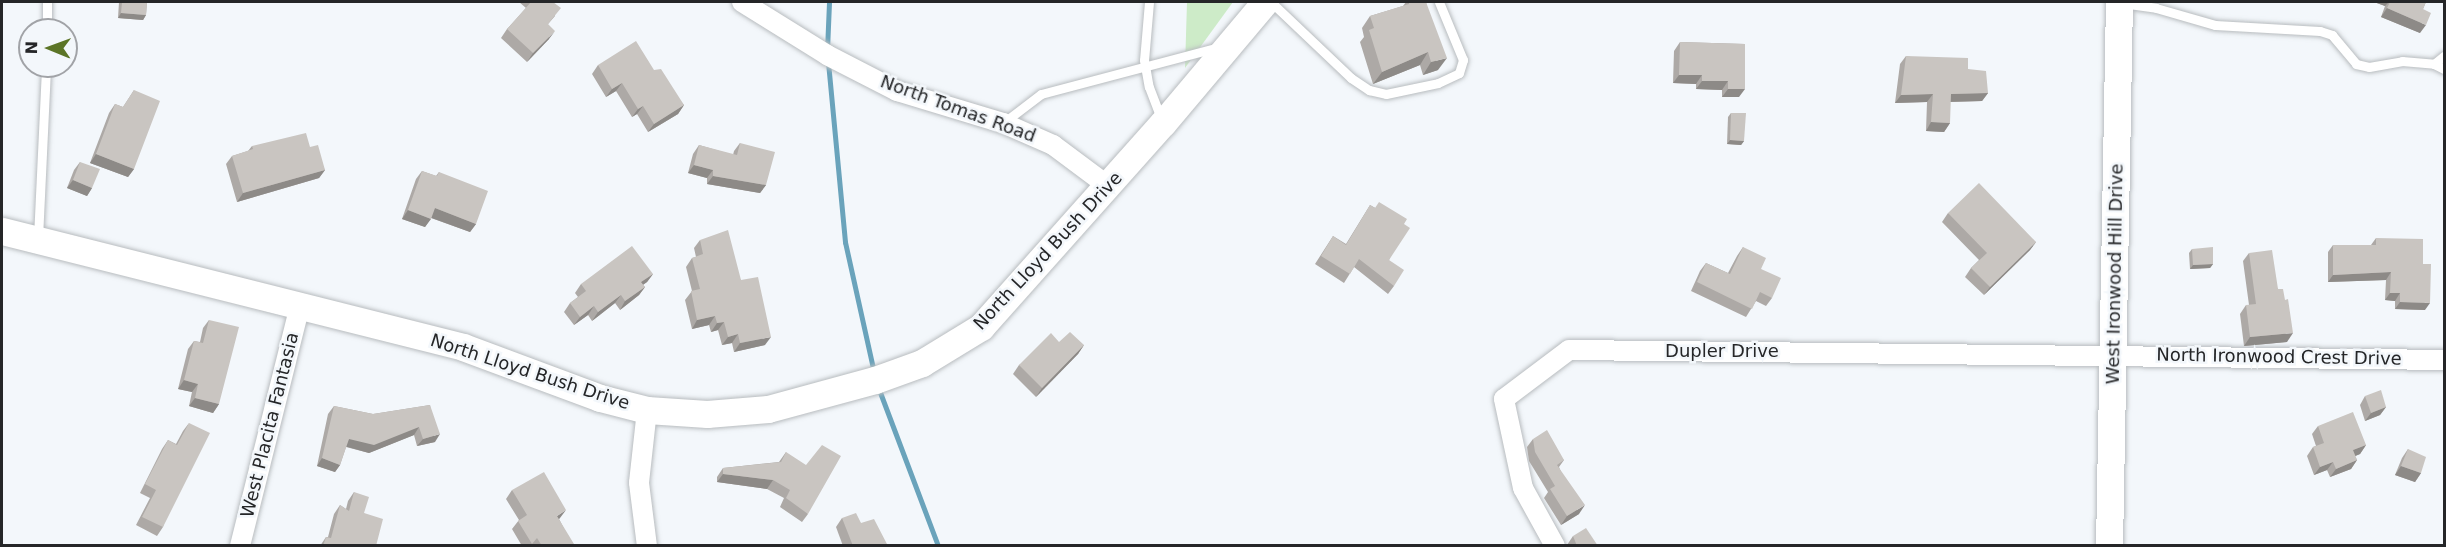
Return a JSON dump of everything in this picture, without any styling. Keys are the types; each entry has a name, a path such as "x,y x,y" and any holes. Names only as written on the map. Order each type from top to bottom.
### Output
{"street":[{"name":"North Tomas Road","path":"742,2 827,55 897,91 1003,123 1053,145 1108,186"},
{"name":"North Lloyd Bush Drive","path":"2,231 38,238 463,347 600,398 647,410 707,414 768,409 875,380 922,363 981,327 1108,186 1265,2"},
{"name":"West Ironwood Hill Drive","path":"2109,546 2119,2"},
{"name":"West Placita Fantasia","path":"240,546 300,305"},
{"name":"Dupler Drive","path":"1556,546 1523,488 1504,399 1569,350 2113,354"},
{"name":"North Ironwood Crest Drive","path":"2113,354 2445,360"},
{"path":"647,410 639,483 647,546"}],"lane":[{"path":"47,2 47,18"},
{"path":"1149,2 1145,65 1163,123"},
{"path":"1271,2 1352,78 1369,90 1386,94 1438,83 1459,73 1463,60 1439,2"},
{"path":"2119,2 2156,8 2215,25 2319,31 2332,35 2356,64 2369,67 2402,61 2434,64 2445,69"},
{"path":"1003,123 1041,94 1230,44"},
{"path":"2434,64 2445,56"},
{"path":"38,238 45,78"}],"green space":[{"path":"1187,2 1233,2 1185,68"}],"building":[{"path":"122,2 147,2 146,15 121,13"},
{"path":"531,2 553,2 561,8 548,24 555,31 533,53 507,29"},
{"path":"1409,2 1426,2 1447,58 1431,62 1428,52 1382,72 1369,30 1374,28 1370,16 1409,4"},
{"path":"2390,2 2426,2 2423,9 2431,13 2426,25 2387,8"},
{"path":"636,41 654,70 661,69 684,105 654,124 643,106 638,109 622,83 612,89 598,65"},
{"path":"1680,42 1745,44 1745,89 1728,89 1728,81 1702,81 1702,75 1679,75"},
{"path":"1906,56 1968,58 1968,69 1986,71 1988,93 1951,94 1950,123 1931,122 1933,94 1901,95"},
{"path":"134,90 160,101 134,169 96,154 115,104 123,107"},
{"path":"1731,113 1746,113 1744,141 1730,140"},
{"path":"306,133 310,147 318,145 325,170 243,193 232,156 253,149 252,146"},
{"path":"740,143 775,152 766,185 713,176 713,170 694,165 699,145 737,155"},
{"path":"80,162 100,169 92,188 73,180"},
{"path":"422,171 437,176 439,172 488,191 476,224 435,208 431,219 408,210"},
{"path":"1979,183 2036,242 1990,287 1971,268 1987,253 1948,213"},
{"path":"1379,202 1407,219 1404,224 1410,228 1389,260 1404,270 1394,286 1359,259 1350,274 1321,256 1333,236 1346,245 1370,205 1375,208"},
{"path":"728,230 741,280 758,277 771,337 740,343 738,334 728,337 724,322 717,323 715,316 697,320 691,291 700,289 692,258 703,254 700,240"},
{"path":"2376,238 2423,239 2423,264 2431,264 2430,303 2400,302 2400,293 2390,293 2391,272 2333,275 2333,245 2376,245"},
{"path":"632,246 653,274 641,282 645,287 625,301 621,295 598,312 594,306 580,317 570,303 586,291 581,284"},
{"path":"1743,247 1766,258 1761,269 1781,278 1772,298 1760,292 1752,309 1697,282 1706,263 1730,274"},
{"path":"2213,247 2213,264 2193,265 2192,249"},
{"path":"2272,250 2278,289 2283,289 2285,300 2288,299 2293,333 2250,337 2246,305 2256,304 2249,253"},
{"path":"209,320 239,327 219,404 195,398 198,384 184,380 194,341 203,343"},
{"path":"1070,332 1084,345 1042,388 1019,365 1051,333 1059,342"},
{"path":"2381,390 2386,407 2371,413 2365,396"},
{"path":"430,405 440,434 423,439 419,427 374,445 349,439 340,465 322,458 334,406 373,414"},
{"path":"2353,412 2366,445 2353,450 2357,460 2336,469 2333,462 2320,467 2313,447 2324,443 2318,426"},
{"path":"189,423 210,433 163,527 142,517 156,490 145,484 168,440 177,445"},
{"path":"1547,430 1564,460 1557,465 1585,505 1567,516 1550,489 1555,486 1535,452 1533,439"},
{"path":"822,445 841,456 808,514 786,498 790,490 773,480 723,474 723,468 781,462 786,452 806,465"},
{"path":"2408,449 2426,457 2421,473 2401,466"},
{"path":"544,472 566,510 557,516 574,544 571,546 542,546 537,538 532,544 518,521 527,515 512,490"},
{"path":"354,492 369,497 364,513 383,519 376,546 323,546 326,537 331,538 340,505 349,511"},
{"path":"856,513 861,523 874,519 888,546 853,546 842,518"},
{"path":"1586,528 1598,546 1577,546 1573,536"}],"waterway":[{"path":"827,50 829,2"},
{"path":"828,62 845,242 874,373"},
{"path":"878,387 938,546"}]}
